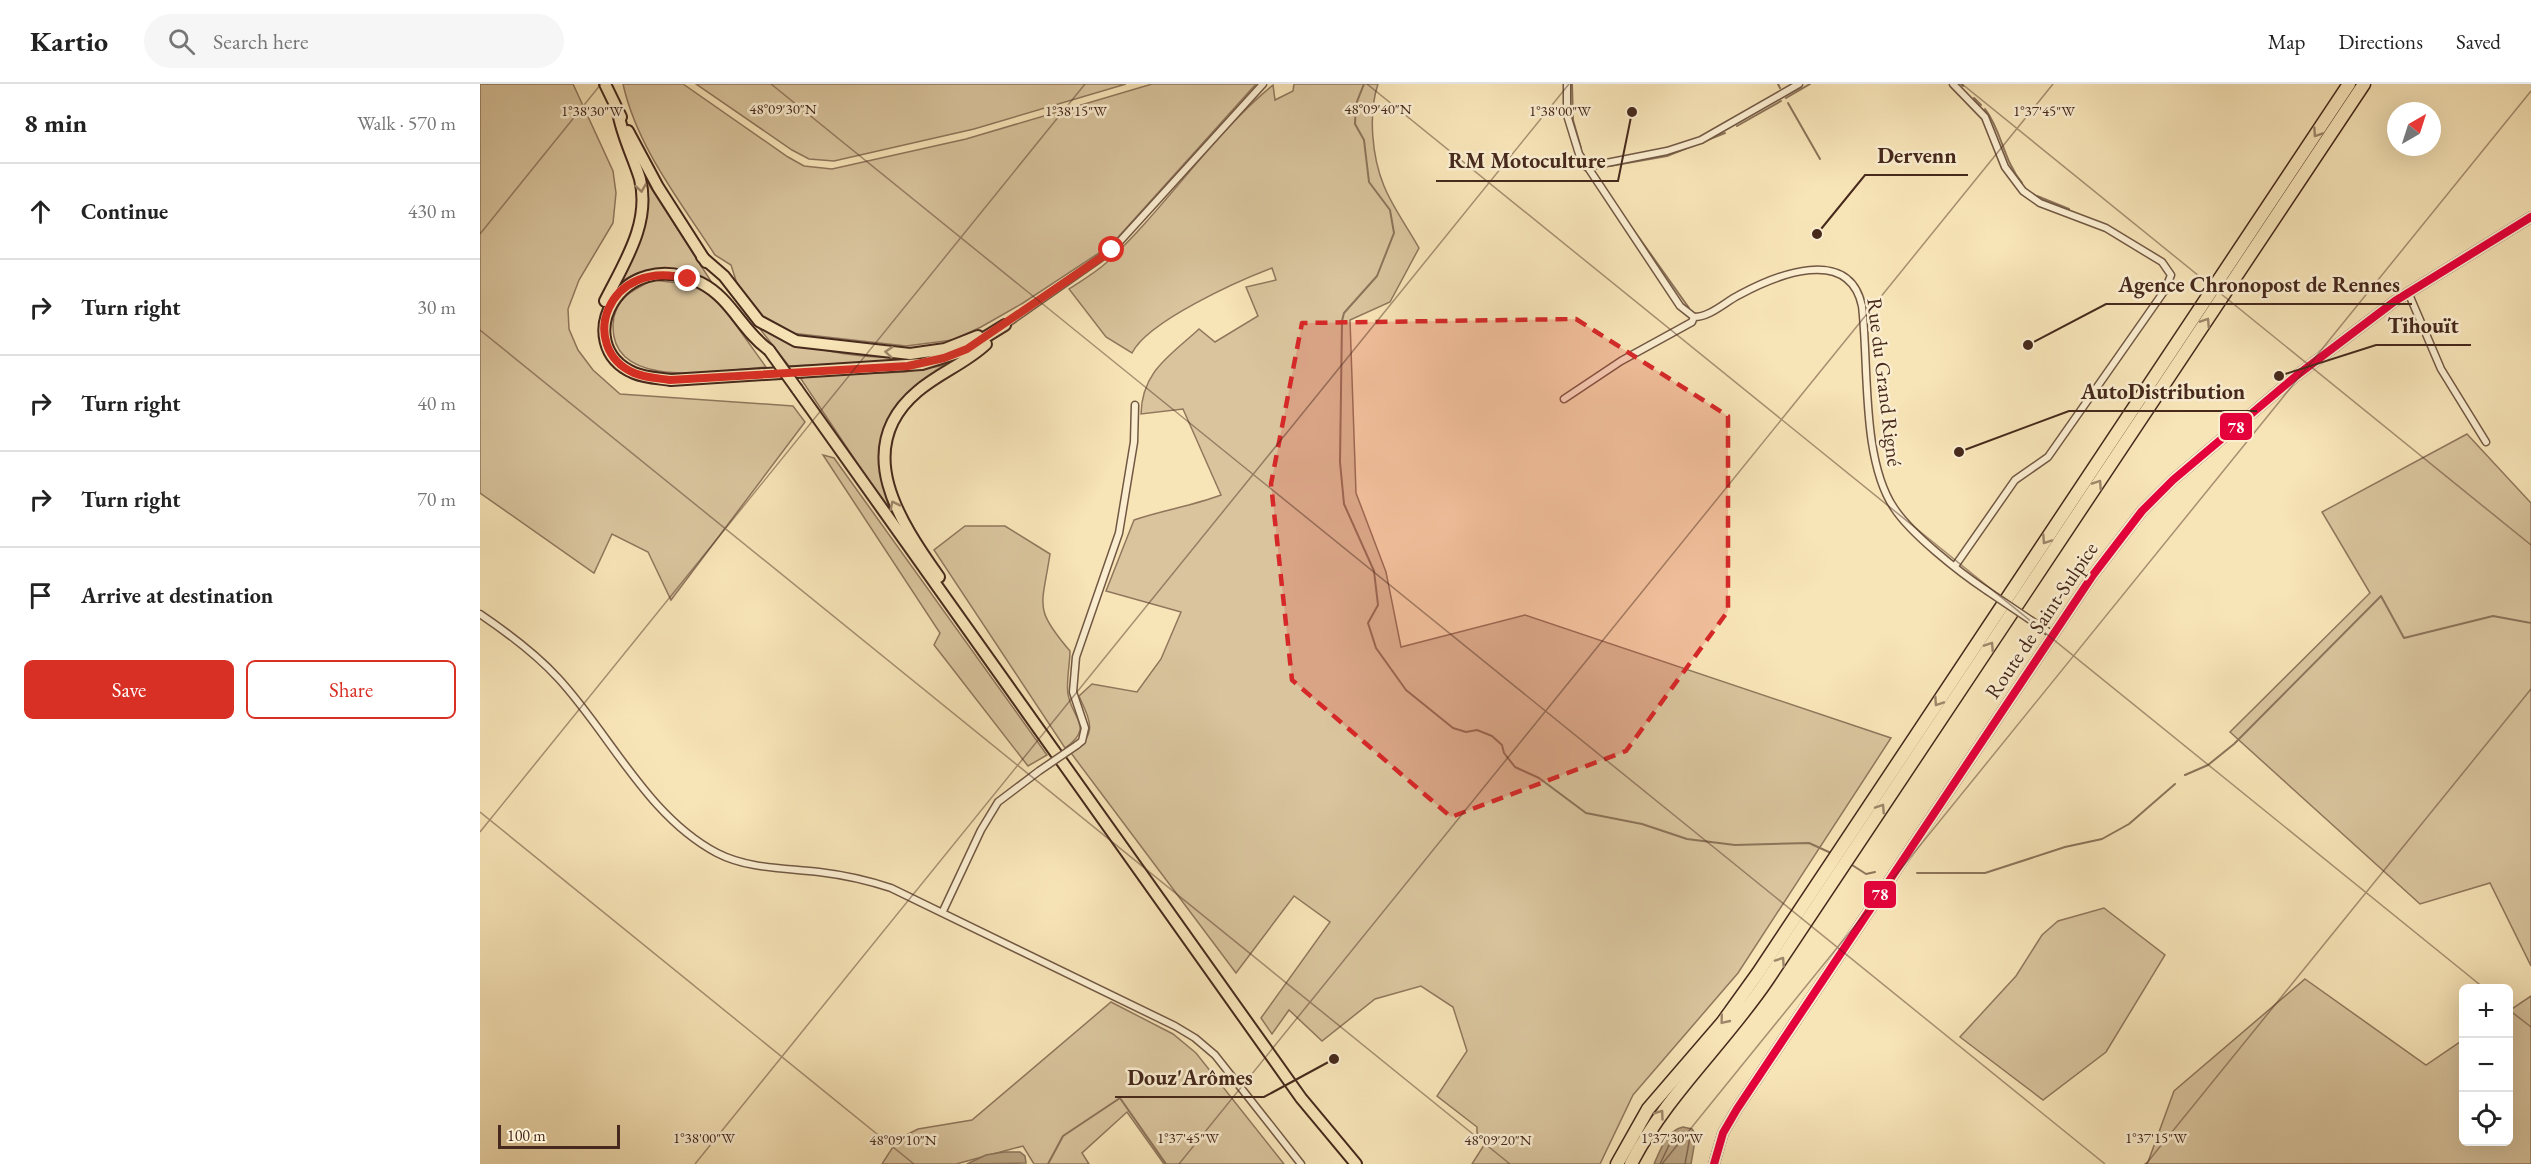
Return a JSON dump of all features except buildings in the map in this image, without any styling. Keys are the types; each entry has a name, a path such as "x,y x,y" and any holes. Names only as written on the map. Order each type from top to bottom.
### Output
{"highway":[{"path":"1630,1164 1658,1115 1743,1016 1841,859 2349,84"},
{"path":"1617,1164 1648,1109 1733,1009 1841,859 2364,84"}],"main road":[{"path":"604,84 658,187 702,257 1301,1098 1356,1164"},
{"path":"618,112 622,134 640,182 643,206 635,240 603,308 599,327 601,341 612,363 626,375 647,383 922,364 962,352 1005,325"},
{"path":"702,257 724,276 759,321 796,341 895,353 923,353 954,346 1005,325"},
{"path":"670,380 643,376 629,370 614,356 607,340 606,318 612,300 623,287 643,277 682,277 707,287 723,298 754,339 769,350"},
{"path":"967,627 959,606 892,501 885,476 885,453 894,421 910,398 981,348 1005,325"}],"street":[{"path":"1005,325 1112,250 1263,84"},
{"path":"1567,84 1570,127 1575,146 1586,167 1680,306 1694,317"},
{"path":"1586,167 1668,151 1701,140 1799,84"},
{"path":"1953,84 1980,110 1990,127 2005,167 2023,191 2040,203 2106,228 2162,262 2171,275 2166,290 2048,458 2014,480 1955,566"},
{"name":"Route de Saint-Sulpice","path":"1714,1164 1724,1133 1737,1109 2052,635 2112,547 2142,511 2173,480 2296,376 2408,292 2531,217"},
{"name":"Rue du Grand Rigné","path":"1564,399 1612,366 1692,322 1694,317 1707,314 1740,294 1812,269 1831,270 1851,281 1858,291 1862,306 1870,426 1881,478 1898,513 1955,566 2052,635"},
{"path":"2408,292 2441,369 2486,442"},
{"path":"943,911 981,830 998,802 1012,789 1082,741 1085,728 1073,692 1076,657 1119,533 1134,442 1135,405"},
{"path":"480,614 526,647 557,677 651,796 701,844 720,854 754,865 869,880 943,911 1195,1038 1215,1055 1301,1164"}],"highlighted area":[{"path":"1576,319 1728,416 1728,611 1626,751 1451,817 1292,680 1271,484 1302,323"}],"shaded area":[{"path":"480,84 573,84 613,171 616,193 613,223 579,280 568,309 569,329 578,350 593,370 620,394 793,406 805,422 671,600 648,552 612,534 594,573 480,493"},
{"path":"623,84 683,84 788,157 804,166 832,169 966,139 1152,84 1256,84 1111,245 1023,303 981,327 953,340 906,346 791,333 762,317 740,293 731,265 715,255 661,173 638,130"},
{"path":"696,84 1126,84 974,129 834,161 809,159 792,150"},
{"path":"1294,84 1378,84 1372,122 1374,149 1380,175 1396,210 1419,248 1390,302 1350,320 1356,493 1386,572 1401,647 1525,615 1891,738 1738,973 1633,1095 1600,1164 1472,1164 1486,1142 1477,1133 1477,1127 1437,1096 1467,1051 1453,1007 1421,986 1375,999 1322,1041 1289,1010 1272,1034 1261,1018 1330,922 1294,896 1236,973 1071,753 1085,740 1090,728 1079,696 1092,684 1137,692 1161,659 1181,612 1106,591 1134,520 1221,495 1183,409 1141,414 1146,386 1168,356 1199,329 1215,342 1258,316 1246,287 1276,280 1272,268 1195,303 1156,328 1141,341 1132,353 1106,337 1069,289 1102,267 1128,242 1250,105 1273,85 1275,100 1293,91"},
{"path":"646,180 714,286 691,275 667,270 643,272 620,283 640,234 645,209"},
{"path":"653,280 695,285 718,300 766,367 672,373 649,369 630,361 617,346 613,325 614,316 626,296"},
{"path":"757,325 797,343 843,354 890,357 934,355 902,361 789,366"},
{"path":"946,365 907,396 894,411 886,426 881,444 881,463 890,512 801,379 806,376 905,372"},
{"path":"2467,434 2531,503 2531,966 2490,883 2420,904 2230,732 2370,593 2322,512"},
{"path":"823,455 834,458 1047,755 1028,766 934,645 940,633"},
{"path":"965,526 1005,526 1050,554 1043,606 1050,625 1070,651 1068,694 1080,728 1074,741 1065,748 934,550"},
{"path":"2104,908 2165,955 2106,1052 2043,1100 1960,1037 2016,976 2042,935 2058,921"},
{"path":"2305,979 2426,1065 2459,1043 2459,1146 2513,1146 2513,1008 2531,996 2531,1164 2145,1164 2148,1162 2174,1091"},
{"path":"1111,1002 1173,1034 1196,1053 1284,1164 1164,1164 1127,1112 1082,1153 1089,1164 1034,1164 1023,1146 956,1164 882,1164 898,1139 918,1129 972,1120"}],"water":[{"path":"1683,1127 1692,1129 1696,1135 1691,1164 1654,1164 1668,1137 1672,1132"},
{"path":"1020,1152 1025,1156 1026,1163 967,1164 986,1155"}],"waterway":[{"path":"1364,84 1356,104 1355,124 1364,140 1369,182 1390,210 1394,233 1377,276 1344,313 1342,321 1340,462 1344,504 1374,571 1378,605 1368,623 1376,648 1406,690 1453,728 1466,732 1477,730 1492,736 1502,745 1504,753 1515,767 1539,778 1586,813 1642,824 1687,839 1735,845 1809,843 1831,853"},
{"path":"1572,84 1573,120 1581,148"},
{"path":"1778,84 1780,88"},
{"path":"1786,98 1810,84"},
{"path":"1974,98 1981,105"},
{"path":"1737,126 1781,101"},
{"path":"1788,103 1820,159"},
{"path":"1985,109 2022,183"},
{"path":"1610,166 1667,156 1725,133"},
{"path":"2037,196 2069,209"},
{"path":"1625,218 1689,308"},
{"path":"2185,775 2208,765 2234,744 2381,596 2404,638 2493,616 2531,623"},
{"path":"1917,873 1985,873 2065,847 2102,839 2129,824 2175,784"},
{"path":"1849,863 1866,874 1875,872"},
{"path":"1048,1164 1063,1136 1120,1098 1166,1164"}],"transit line":[{"name":"78","path":"1714,1164 1723,1133 1737,1109 2093,575 2142,511 2173,480 2296,376 2395,301 2531,217"}],"place":[{"name":"RM Motoculture","path":"1632,112"},
{"name":"Dervenn","path":"1817,234"},
{"name":"Agence Chronopost de Rennes","path":"2028,345"},
{"name":"Tihouït","path":"2279,376"},
{"name":"AutoDistribution","path":"1959,452"},
{"name":"Douz'Arômes","path":"1334,1059"}],"route":[{"path":"688,279 650,275 628,284 615,296 606,318 607,340 614,356 635,374 670,380 922,364 953,355 978,343 1112,250"}]}
